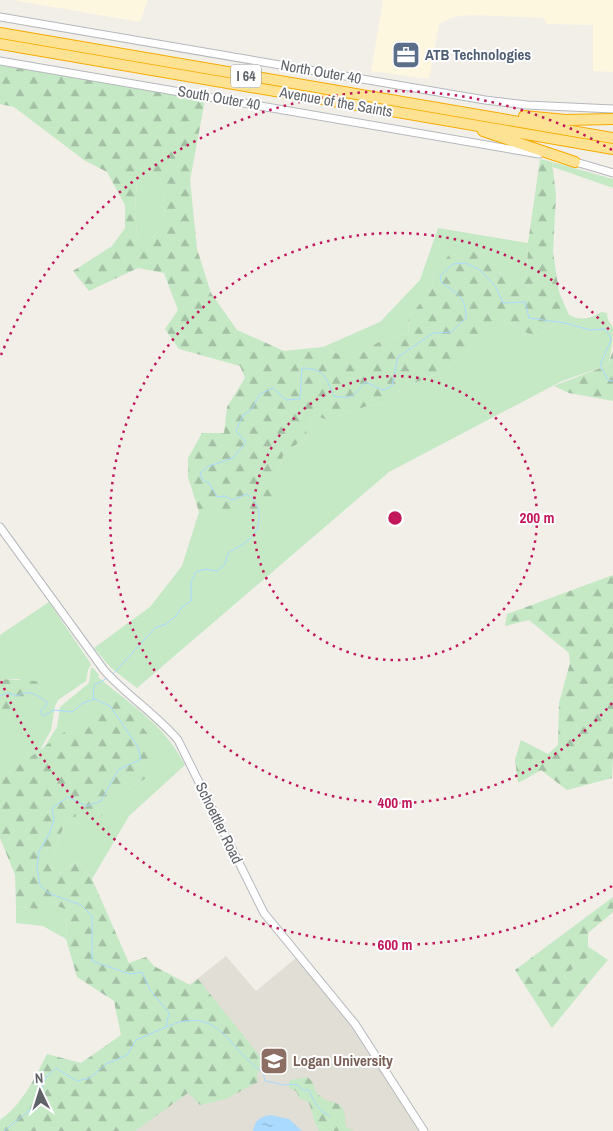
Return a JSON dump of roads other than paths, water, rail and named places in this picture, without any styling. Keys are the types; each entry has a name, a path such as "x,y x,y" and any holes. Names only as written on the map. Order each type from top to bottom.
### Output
{"highway":[{"name":"Avenue of the Saints","path":"0,33 613,138"},
{"name":"Avenue of the Saints","path":"0,44 613,149"},
{"path":"492,116 514,115 566,120 613,118"},
{"path":"466,124 496,137 575,162"}],"street":[{"name":"North Outer 40","path":"0,17 477,98 527,105 613,109"},
{"name":"South Outer 40","path":"0,61 507,148 575,162 613,173"},
{"name":"Schoettler Road","path":"0,527 98,663 122,689 158,719 178,740 264,913 355,1024 424,1131"}],"water":[{"path":"270,1115 289,1119 302,1131 253,1131 258,1120"}],"waterway":[{"path":"113,674 155,628 166,624 176,616 181,608 191,601 191,582 196,572 205,569 217,571 225,564 228,553 249,540 256,530 259,513 258,507 252,499 247,494 232,500 225,496 217,497 209,483 203,480 200,473 209,466 233,458 246,442 236,431 243,415 251,410 260,394 273,388 286,400 300,399 302,368 316,370 324,375 334,396 349,397 365,382 383,390 392,386 398,357 433,333 451,332 466,318 466,311 460,296 441,282 440,276 453,264 465,263 479,269 496,287 503,303 525,302 529,318 565,323 590,330 605,329 611,340 600,365 608,380 613,381"},
{"path":"4,1131 35,1106 46,1077 56,1068 77,1081 90,1078 106,1064 127,1055 136,1040 166,1027 169,1013 150,990 142,972 130,974 92,961 92,916 81,905 48,893 40,885 37,868 39,851 49,834 54,820 52,808 68,797 87,806 101,801 118,770 141,759 138,747 110,706 94,699 93,691 95,684 107,678"},
{"path":"0,696 7,693 18,696 25,693 37,695 47,702 46,706 40,711 43,716 54,710 72,712 83,703 94,699"},
{"path":"166,1027 184,1021 199,1021 211,1025 221,1032 250,1062 263,1072 265,1081 285,1085 298,1085 302,1090 309,1090 317,1106 322,1112 330,1116"}],"place":[{"name":"ATB Technologies","path":"406,55"},
{"name":"Logan University","path":"274,1061"}]}
